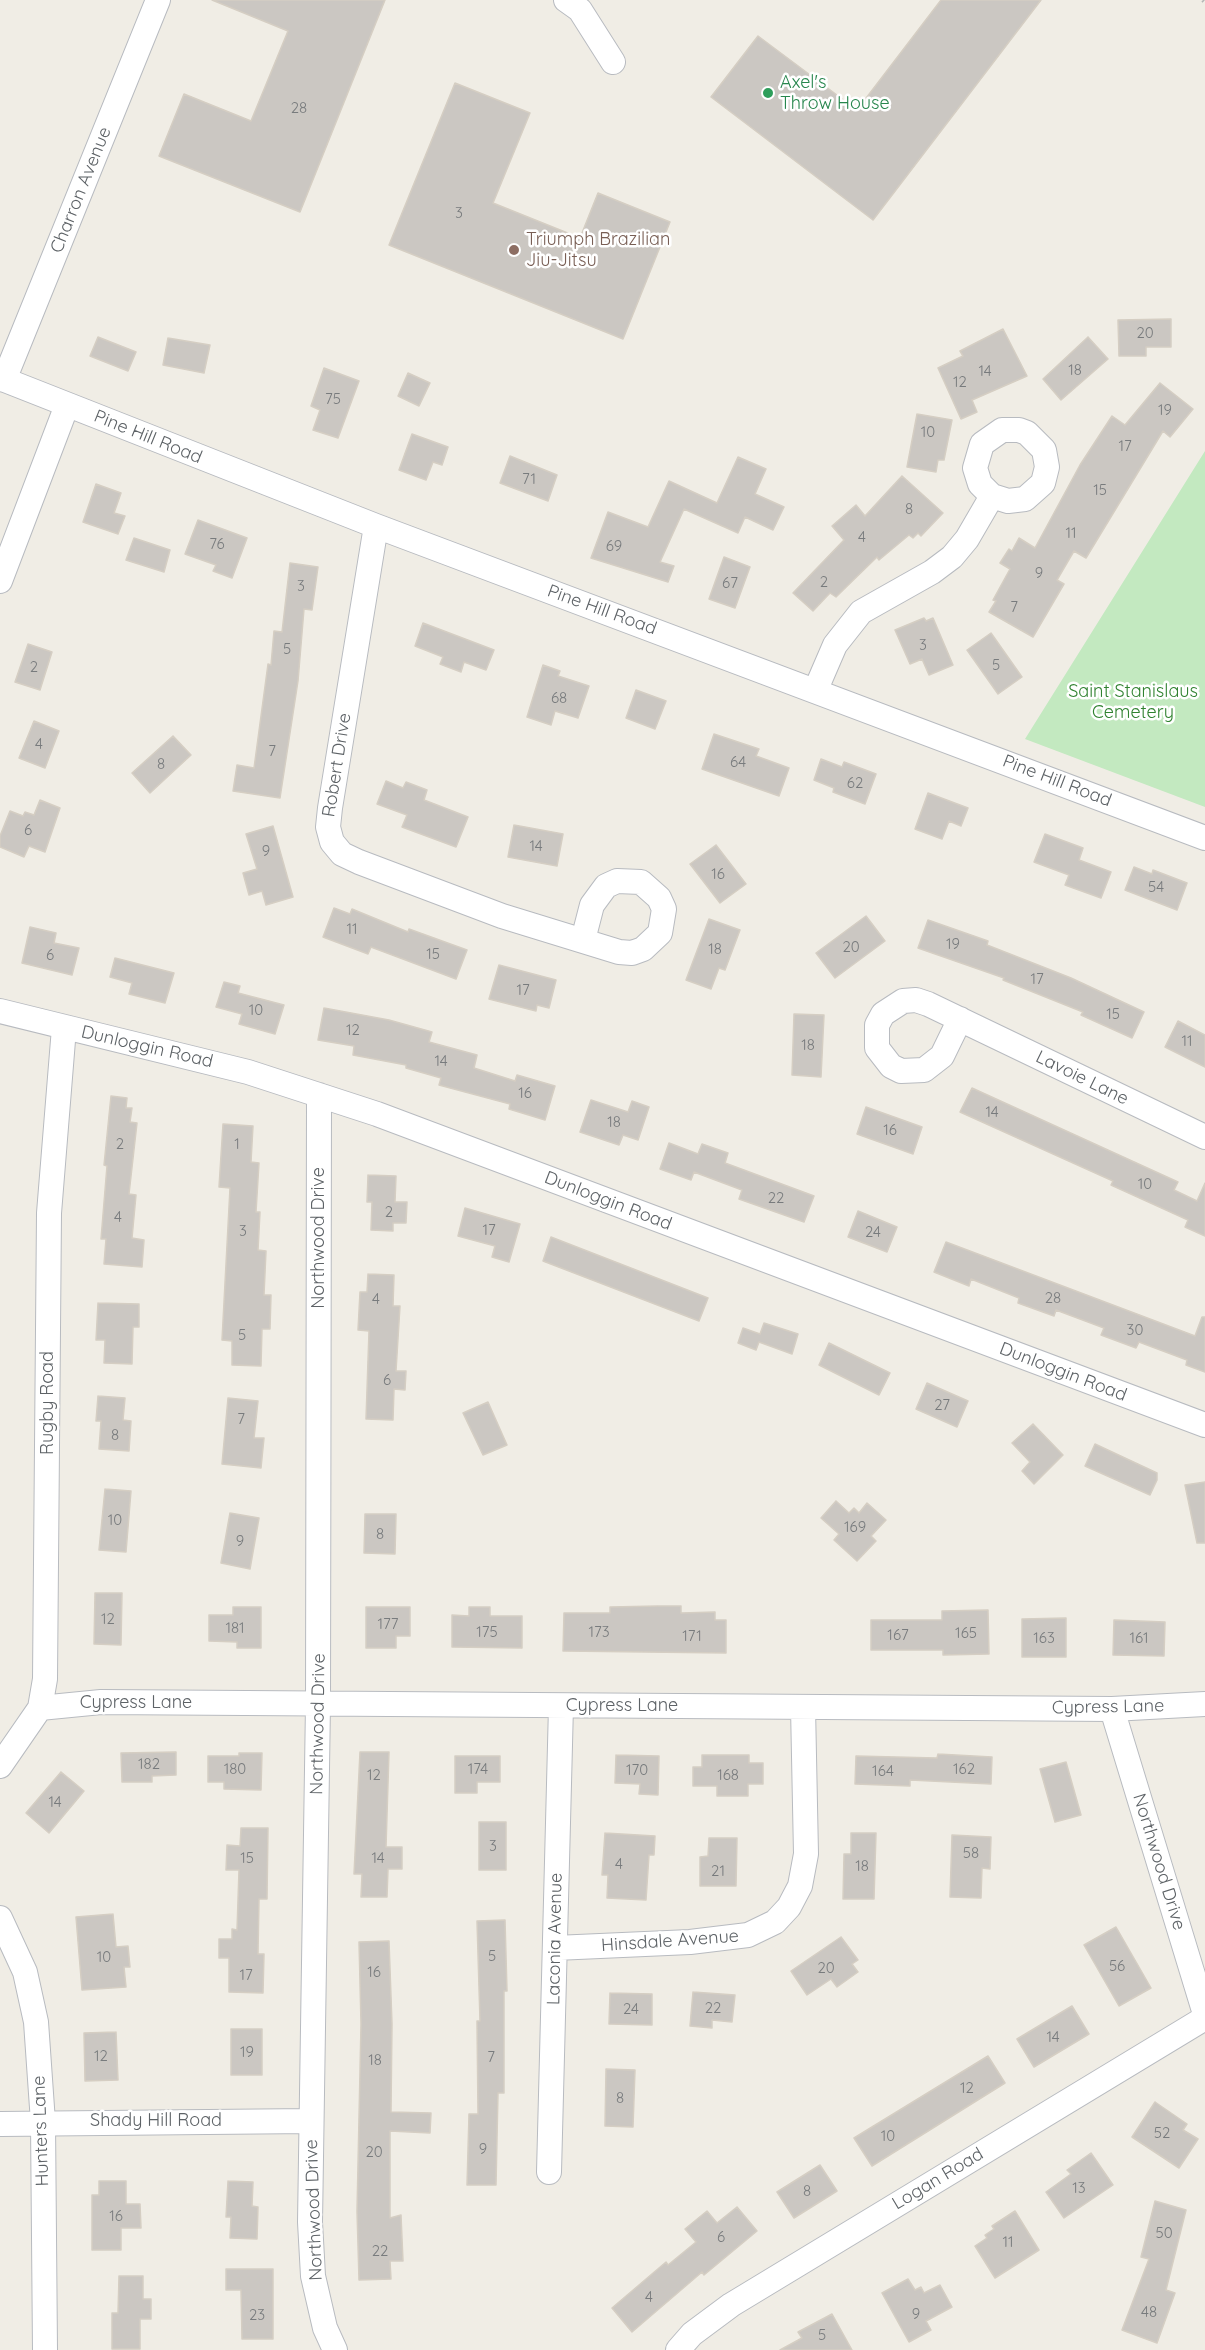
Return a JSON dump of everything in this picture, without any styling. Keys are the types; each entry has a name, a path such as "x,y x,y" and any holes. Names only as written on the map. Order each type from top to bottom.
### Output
{"street":[{"name":"Charron Avenue","path":"2,379 158,0"},
{"path":"566,0 580,10 612,62"},
{"name":"Pine Hill Road","path":"2,379 376,526 816,689 1205,837"},
{"path":"0,581 67,405"},
{"path":"816,689 835,645 861,612 932,572 952,557 968,539 993,496"},
{"name":"Robert Drive","path":"376,526 330,808 328,827 332,842 342,854 359,862 502,916 583,940"},
{"name":"Dunloggin Road","path":"0,1011 248,1072 377,1114 1205,1425"},
{"name":"Lavoie Lane","path":"960,1019 1205,1137"},
{"name":"Rugby Road","path":"0,1766 40,1708 46,1659 49,1213 64,1028"},
{"name":"Northwood Drive","path":"319,1095 318,1704 310,2222 313,2276 325,2328 335,2350"},
{"name":"Cypress Lane","path":"40,1708 100,1702 1112,1709 1205,1704"},
{"name":"Laconia Avenue","path":"549,2172 561,1706"},
{"name":"Hinsdale Avenue","path":"555,1948 690,1942 748,1935 775,1922 789,1907 800,1886 806,1854 803,1707"},
{"name":"Northwood Drive","path":"1112,1709 1205,2016"},
{"name":"Hunters Lane","path":"0,1918 25,1972 36,2022 43,2122 45,2350"},
{"name":"Logan Road","path":"678,2350 692,2334 730,2305 1205,2016"},
{"name":"Shady Hill Road","path":"0,2124 311,2121"}],"green space":[{"name":"Saint Stanislaus Cemetery","path":"1205,451 1205,807 1025,739"}],"building":[{"path":"212,0 385,0 300,212 159,156 184,94 251,121 288,31"},
{"path":"941,0 1041,0 873,220 711,97 758,36 857,110"},
{"path":"455,83 530,113 493,203 580,238 598,193 670,222 623,339 389,245"},
{"path":"1171,319 1171,347 1146,347 1146,356 1119,356 1118,320"},
{"path":"1003,329 1027,376 972,400 977,412 961,419 938,368 963,356 960,351"},
{"path":"98,337 136,352 128,371 90,356"},
{"path":"1088,337 1108,359 1061,400 1043,379"},
{"path":"168,338 210,345 204,373 163,365"},
{"path":"324,368 359,381 338,438 313,430 320,410 311,406"},
{"path":"408,373 430,383 419,406 398,396"},
{"path":"1160,383 1193,409 1170,437 1163,431 1086,558 1074,551 1057,580 1064,584 1033,637 989,612 1010,569 1000,563 1009,549 1012,551 1019,538 1035,548 1080,465 1112,416 1125,425"},
{"path":"917,414 952,420 944,460 938,460 936,472 907,467"},
{"path":"412,434 448,447 442,465 433,462 426,480 399,470"},
{"path":"510,456 557,475 548,501 500,483"},
{"path":"738,457 766,469 755,494 784,507 773,530 745,517 738,533 684,509 660,562 674,566 668,582 591,558 608,512 648,527 669,481 717,503"},
{"path":"902,476 943,513 921,536 918,533 913,538 909,535 879,560 877,557 836,597 830,593 813,611 793,593 844,540 832,526 856,505 865,516"},
{"path":"96,484 121,493 114,513 125,516 118,534 83,522"},
{"path":"198,520 247,538 232,578 213,571 216,565 185,554"},
{"path":"134,538 170,550 164,572 126,560"},
{"path":"724,557 750,567 735,608 709,599"},
{"path":"290,563 318,567 312,610 304,609 298,681 280,798 233,791 237,765 254,768 268,664 271,665 274,631 282,632"},
{"path":"924,618 926,621 933,618 953,665 929,675 922,659 910,664 895,630"},
{"path":"423,623 494,650 486,670 464,662 461,672 440,664 443,657 415,646"},
{"path":"991,633 1022,677 998,694 967,650"},
{"path":"28,644 52,652 40,690 15,682"},
{"path":"543,665 560,671 558,676 589,686 578,718 555,711 551,725 527,717"},
{"path":"636,690 666,701 655,729 626,718"},
{"path":"34,721 59,731 45,768 19,758"},
{"path":"714,734 759,749 756,756 789,768 779,796 702,769"},
{"path":"173,736 191,755 150,793 132,773"},
{"path":"821,759 842,767 844,762 876,774 865,804 833,792 834,788 814,780"},
{"path":"386,781 403,788 406,782 427,790 424,800 468,817 456,847 402,827 407,815 377,804"},
{"path":"928,793 968,808 961,826 949,821 942,839 915,829"},
{"path":"40,800 60,808 45,852 29,846 24,857 0,847 0,836 10,811 23,816 25,812 34,815"},
{"path":"514,825 563,834 557,866 508,857"},
{"path":"273,826 293,897 266,905 262,891 249,895 243,873 257,869 246,834"},
{"path":"1045,834 1083,848 1079,860 1111,872 1101,898 1065,885 1069,875 1034,862"},
{"path":"716,845 746,884 720,903 690,864"},
{"path":"1134,867 1152,874 1153,870 1187,883 1177,910 1125,890"},
{"path":"334,908 350,914 352,909 408,932 409,929 467,950 456,979 371,947 368,954 323,937"},
{"path":"866,916 885,941 835,978 816,953"},
{"path":"709,919 740,930 725,970 719,968 711,989 686,980"},
{"path":"928,920 988,941 987,945 1071,978 1144,1012 1132,1038 1081,1015 1083,1012 1003,980 1004,978 918,948"},
{"path":"30,927 56,933 54,943 79,948 72,975 22,963"},
{"path":"115,958 174,973 165,1003 129,994 132,983 110,977"},
{"path":"499,965 556,980 549,1008 537,1005 536,1011 489,999"},
{"path":"224,982 240,986 238,993 284,1005 275,1034 239,1024 242,1014 216,1007"},
{"path":"324,1008 389,1020 432,1032 429,1042 477,1055 474,1068 515,1081 517,1075 555,1086 545,1120 509,1109 510,1104 439,1085 441,1078 406,1068 406,1065 353,1055 354,1046 318,1040"},
{"path":"794,1014 824,1015 821,1077 792,1075"},
{"path":"1178,1021 1205,1035 1205,1067 1165,1047"},
{"path":"972,1088 1178,1182 1174,1190 1197,1201 1205,1183 1205,1236 1185,1227 1188,1220 1111,1185 1113,1181 960,1112"},
{"path":"111,1096 127,1098 126,1108 132,1108 130,1122 137,1123 129,1194 136,1195 132,1238 144,1240 142,1267 104,1264 106,1239 101,1239 107,1166 104,1165"},
{"path":"591,1100 628,1112 632,1101 649,1107 638,1140 623,1135 619,1145 580,1132"},
{"path":"866,1107 922,1127 913,1154 857,1134"},
{"path":"223,1124 253,1126 251,1162 259,1163 256,1212 260,1212 258,1250 266,1251 264,1295 271,1295 270,1329 262,1329 261,1366 232,1365 232,1341 222,1340 230,1188 219,1187"},
{"path":"669,1143 698,1154 702,1144 728,1153 725,1163 814,1196 804,1222 739,1199 742,1190 694,1172 691,1180 660,1169"},
{"path":"368,1175 396,1176 395,1202 407,1202 406,1223 393,1223 393,1231 371,1230 372,1202 367,1202"},
{"path":"465,1208 520,1224 509,1262 492,1257 495,1246 458,1236"},
{"path":"858,1211 897,1227 887,1252 848,1237"},
{"path":"551,1237 708,1298 699,1321 543,1261"},
{"path":"946,1242 1195,1336 1202,1317 1205,1317 1205,1372 1186,1365 1187,1360 1139,1342 1136,1348 1101,1335 1104,1328 1056,1310 1054,1316 1018,1303 1019,1298 971,1279 969,1286 934,1272"},
{"path":"368,1274 394,1275 393,1306 400,1306 396,1371 406,1371 405,1390 394,1389 393,1420 366,1419 369,1331 358,1330 360,1292 367,1292"},
{"path":"98,1303 139,1304 139,1327 133,1327 132,1364 104,1363 105,1340 96,1340"},
{"path":"764,1323 798,1334 792,1354 759,1342 756,1350 738,1343 743,1328 760,1334"},
{"path":"829,1343 890,1373 879,1395 819,1365"},
{"path":"927,1383 968,1401 957,1427 916,1409"},
{"path":"98,1396 125,1398 123,1420 131,1421 129,1451 99,1449 101,1421 96,1421"},
{"path":"228,1398 258,1401 254,1438 264,1438 261,1468 222,1464"},
{"path":"488,1402 507,1445 483,1455 463,1413"},
{"path":"1033,1424 1063,1455 1034,1484 1022,1471 1030,1462 1012,1443"},
{"path":"1095,1444 1157,1473 1157,1480 1150,1495 1085,1466"},
{"path":"1205,1482 1205,1543 1197,1543 1185,1485"},
{"path":"105,1489 131,1491 126,1552 99,1550"},
{"path":"836,1501 849,1513 854,1508 859,1513 867,1503 886,1520 871,1536 876,1541 857,1561 834,1540 839,1534 821,1518"},
{"path":"230,1513 259,1518 250,1569 221,1563"},
{"path":"365,1514 396,1514 395,1554 364,1553"},
{"path":"95,1593 122,1593 121,1645 94,1644"},
{"path":"681,1606 681,1613 715,1612 715,1620 726,1620 726,1653 563,1651 564,1613 610,1613 610,1607"},
{"path":"233,1607 261,1607 261,1648 237,1648 237,1642 209,1641 209,1615 233,1615"},
{"path":"366,1607 410,1607 410,1636 396,1636 396,1648 366,1648"},
{"path":"469,1607 490,1607 490,1616 522,1616 522,1648 452,1647 452,1615 469,1616"},
{"path":"988,1610 989,1654 943,1655 943,1650 871,1650 871,1620 942,1620 942,1611"},
{"path":"1066,1618 1066,1657 1022,1657 1022,1619"},
{"path":"1114,1620 1165,1622 1164,1656 1113,1655"},
{"path":"176,1752 176,1775 152,1776 152,1782 122,1782 121,1753"},
{"path":"360,1752 389,1752 386,1847 402,1847 402,1869 388,1869 387,1897 361,1897 362,1874 354,1874"},
{"path":"239,1753 262,1753 261,1790 224,1789 224,1782 208,1782 208,1756 239,1756"},
{"path":"938,1754 992,1757 991,1784 910,1780 910,1786 855,1784 856,1756 937,1758"},
{"path":"616,1755 659,1756 658,1795 639,1794 640,1784 615,1783"},
{"path":"702,1755 749,1755 749,1763 763,1763 763,1784 748,1784 748,1796 717,1796 717,1786 693,1786 693,1767 702,1767"},
{"path":"455,1756 500,1756 500,1782 477,1782 477,1793 455,1793"},
{"path":"1066,1762 1081,1815 1055,1822 1040,1769"},
{"path":"61,1772 84,1791 49,1833 26,1813"},
{"path":"479,1822 506,1822 506,1870 479,1870"},
{"path":"241,1828 268,1828 267,1899 259,1899 258,1954 264,1954 263,1993 229,1992 229,1958 219,1958 219,1939 232,1939 232,1929 237,1930 239,1870 226,1870 227,1845 240,1846"},
{"path":"605,1833 655,1836 654,1855 649,1855 646,1900 607,1898 608,1875 602,1875"},
{"path":"851,1833 876,1833 874,1899 843,1899 844,1854 851,1854"},
{"path":"952,1835 991,1837 990,1869 982,1868 981,1898 950,1897"},
{"path":"709,1838 737,1838 736,1886 700,1886 700,1857 708,1856"},
{"path":"113,1914 116,1947 128,1946 130,1967 124,1967 126,1987 82,1990 76,1917"},
{"path":"505,1920 507,1991 504,1991 504,2093 498,2093 496,2185 467,2185 469,2114 478,2114 477,2021 480,2021 477,1921"},
{"path":"1116,1927 1151,1988 1119,2006 1084,1945"},
{"path":"841,1937 858,1960 852,1964 858,1972 837,1987 831,1979 807,1995 791,1971"},
{"path":"389,1941 392,2024 391,2112 431,2113 430,2133 390,2131 390,2218 401,2215 403,2261 390,2261 391,2279 359,2280 357,2211 361,2024 359,1942"},
{"path":"693,1992 735,1995 732,2022 712,2020 712,2028 690,2026"},
{"path":"610,1993 652,1994 652,2025 609,2024"},
{"path":"1072,2006 1089,2034 1034,2067 1017,2039"},
{"path":"231,2029 262,2029 262,2075 231,2075"},
{"path":"116,2032 118,2080 85,2081 84,2033"},
{"path":"988,2056 1005,2083 872,2166 854,2138"},
{"path":"606,2069 635,2070 633,2127 605,2126"},
{"path":"1155,2102 1187,2124 1183,2130 1198,2139 1179,2168 1132,2137"},
{"path":"1091,2153 1113,2185 1064,2218 1046,2192 1071,2174 1067,2170"},
{"path":"820,2165 837,2191 794,2218 777,2192"},
{"path":"99,2181 126,2181 126,2204 140,2204 141,2228 121,2228 121,2250 92,2250 92,2195 99,2195"},
{"path":"228,2181 253,2182 252,2206 258,2207 257,2239 230,2238 231,2217 226,2217"},
{"path":"1155,2201 1186,2210 1166,2290 1175,2293 1157,2343 1122,2330 1149,2259 1141,2257"},
{"path":"737,2207 757,2231 704,2275 702,2272 632,2332 612,2308 666,2262 668,2265 696,2242 685,2229 707,2211 717,2223"},
{"path":"1015,2211 1039,2250 995,2278 975,2246 987,2238 985,2235 994,2229 992,2226"},
{"path":"226,2269 273,2269 273,2339 242,2339 241,2290 226,2290"},
{"path":"119,2276 143,2276 143,2299 151,2299 151,2319 140,2319 140,2349 112,2349 112,2313 118,2313"},
{"path":"908,2279 915,2290 921,2287 924,2293 940,2285 952,2307 926,2321 931,2330 909,2342 882,2293"},
{"path":"832,2314 852,2350 780,2350 802,2338 798,2332"}],"place":[{"name":"Axel's Throw House","path":"768,93"},
{"name":"Triumph Brazilian Jiu-Jitsu","path":"514,250"}]}
